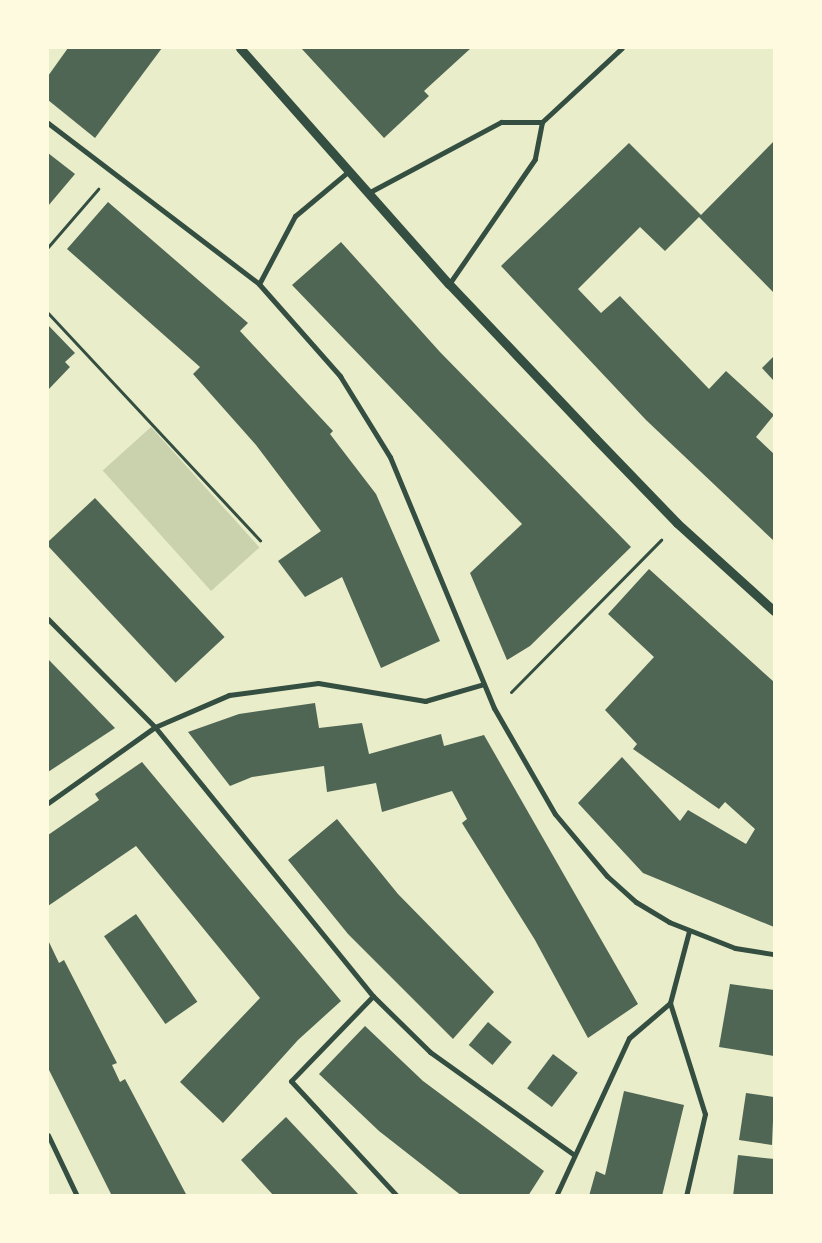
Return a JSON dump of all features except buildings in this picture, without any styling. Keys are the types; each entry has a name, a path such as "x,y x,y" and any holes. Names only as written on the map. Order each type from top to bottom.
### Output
{"street":[{"path":"240,48 449,284 677,522 774,611"},
{"path":"449,284 535,159 542,122 622,48"},
{"path":"368,193 500,122 542,122"},
{"path":"48,123 259,284 340,376 373,426 390,458 494,708 555,814 608,876 636,902 689,931 735,948 774,954"},
{"path":"259,284 295,216 349,170"},
{"path":"48,619 154,727 373,996 430,1052 573,1154"},
{"path":"48,803 154,727 229,695 308,684 425,702 484,684"},
{"path":"686,1196 705,1114 670,1003 689,931"},
{"path":"373,996 291,1081 397,1196"},
{"path":"556,1196 573,1154 629,1038 670,1003"},
{"path":"48,1136 77,1196"}],"path":[{"path":"48,248 113,171"},
{"path":"48,313 260,540"},
{"path":"494,708 677,522"}],"green space":[{"path":"151,427 259,547 211,591 103,470"}]}
